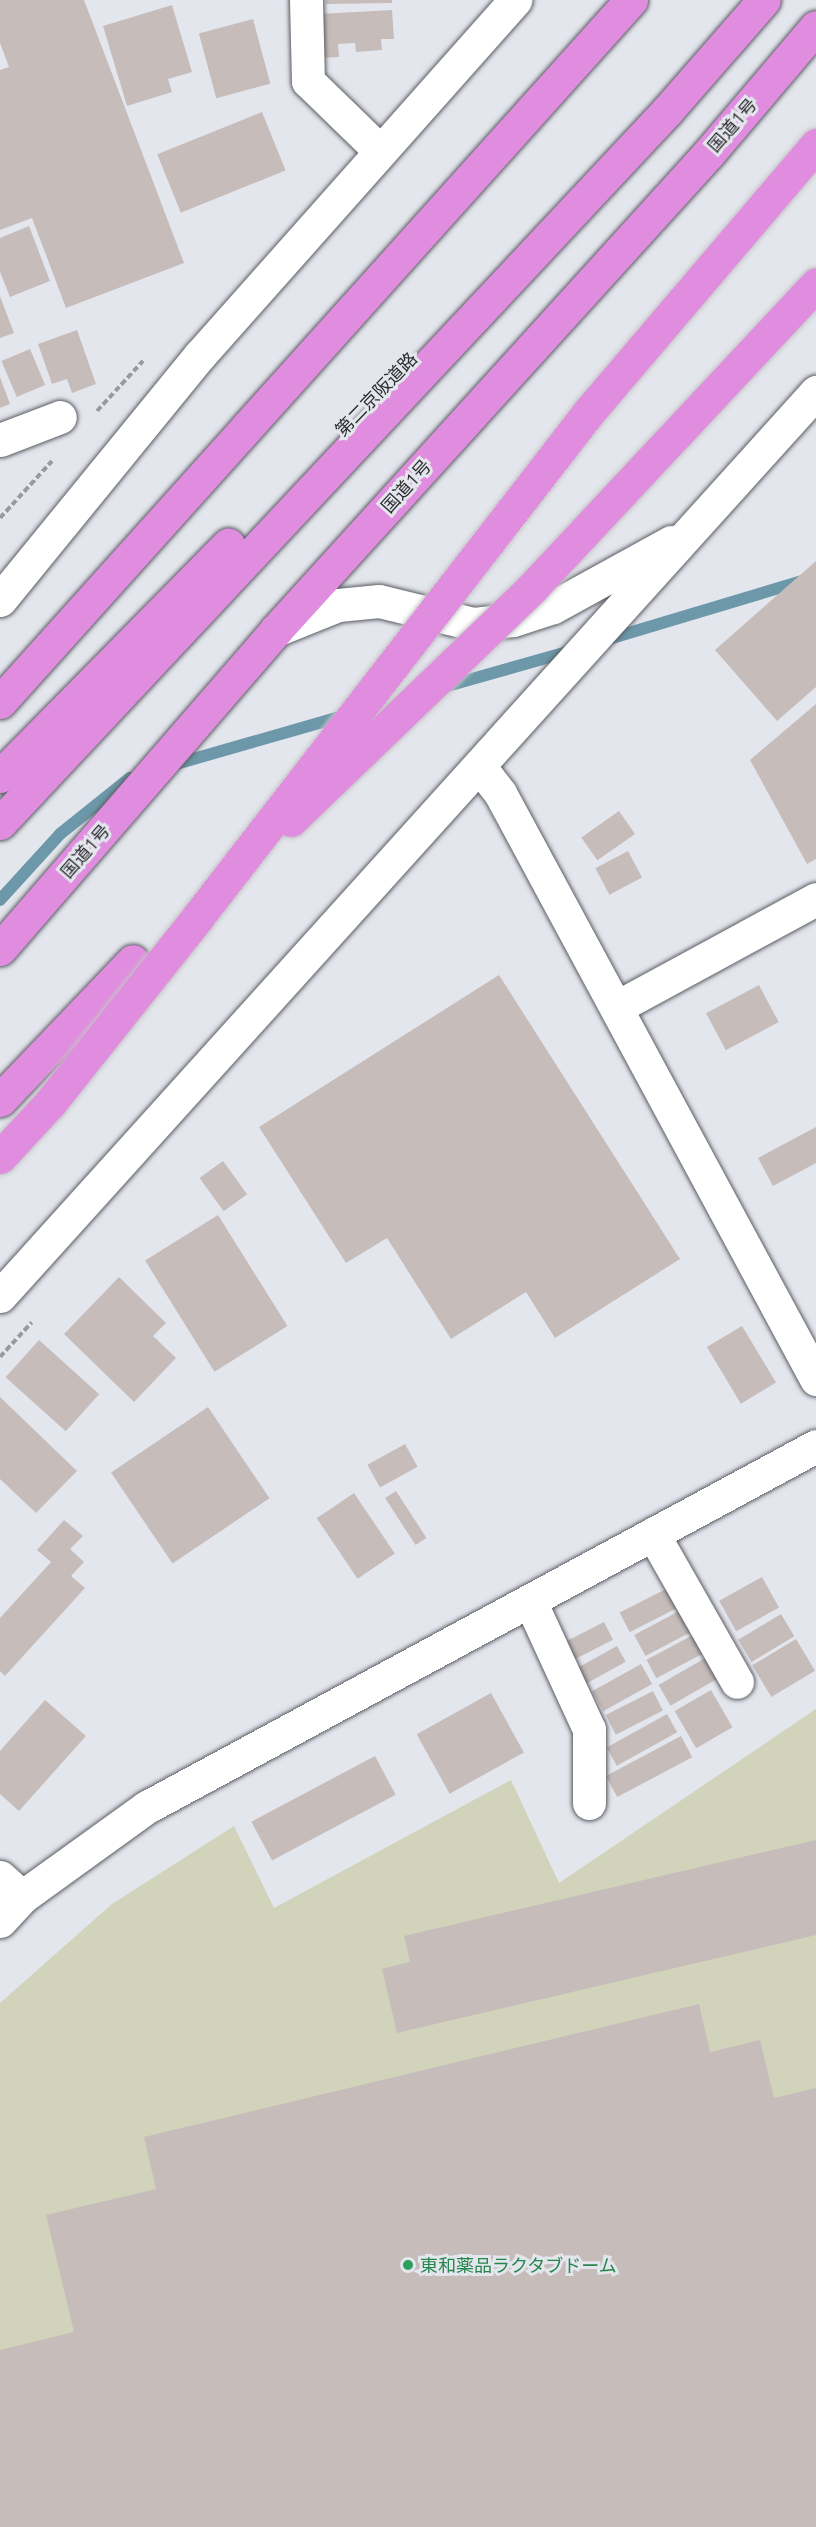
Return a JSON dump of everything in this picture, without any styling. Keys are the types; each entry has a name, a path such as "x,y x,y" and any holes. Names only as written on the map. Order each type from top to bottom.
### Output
{"highway":[{"path":"0,702 631,0"},
{"name":"第二京阪道路","path":"0,776 392,380 740,0"},
{"path":"0,823 667,111 764,0"},
{"name":"国道1号","path":"0,948 276,630 709,153 816,27"},
{"path":"0,1157 50,1102 197,918 588,413 816,146"},
{"path":"4,1097 134,961 363,755 532,588 816,284"}],"street":[{"path":"306,0 308,81 379,150"},
{"path":"6,583 200,355 379,150 515,0"},
{"path":"0,1296 816,392"},
{"path":"0,440 60,417"},
{"path":"276,630 338,605 379,601 473,624 513,620 554,608 691,531"},
{"path":"479,766 500,793 816,1379"},
{"path":"617,1007 816,899"},
{"path":"0,1921 11,1887 147,1807 816,1446"},
{"path":"653,1534 737,1682"},
{"path":"530,1601 589,1729 588,1803"}],"green space":[{"name":"東和薬品ラクタブドーム","path":"816,1709 816,2527 0,2527 0,2003 112,1904 234,1826 274,1908 511,1780 559,1883"}],"building":[{"path":"0,0 84,0 184,263 66,308 32,218 0,230 0,70 9,67 0,43"},
{"path":"326,0 392,0 392,3 326,4"},
{"path":"172,5 192,72 168,79 172,92 127,106 103,26"},
{"path":"392,10 394,39 381,39 382,50 356,52 355,43 338,44 339,57 321,58 319,14"},
{"path":"253,19 270,84 216,98 199,33"},
{"path":"262,112 286,170 181,213 157,154"},
{"path":"29,226 50,281 10,297 0,272 0,238"},
{"path":"0,296 14,333 0,338"},
{"path":"77,330 96,384 72,393 67,379 52,384 38,344"},
{"path":"30,349 45,385 17,397 1,361"},
{"path":"0,377 10,404 0,408"},
{"path":"816,561 816,687 777,721 715,650"},
{"path":"816,704 816,859 807,864 750,760"},
{"path":"619,811 635,834 597,860 581,837"},
{"path":"628,851 642,877 609,895 595,868"},
{"path":"499,975 680,1259 555,1338 526,1292 451,1339 387,1238 346,1263 259,1127"},
{"path":"759,985 779,1022 726,1050 706,1013"},
{"path":"816,1127 816,1163 773,1186 758,1158"},
{"path":"223,1161 247,1194 224,1211 200,1178"},
{"path":"218,1215 287,1326 214,1372 145,1261"},
{"path":"119,1277 166,1323 153,1336 176,1358 134,1402 64,1334"},
{"path":"742,1326 776,1383 741,1404 707,1347"},
{"path":"39,1340 99,1394 66,1431 6,1377"},
{"path":"0,1397 77,1471 36,1513 0,1479"},
{"path":"208,1407 270,1498 173,1564 111,1472"},
{"path":"405,1444 418,1467 380,1488 367,1465"},
{"path":"396,1491 426,1538 416,1545 385,1498"},
{"path":"354,1493 395,1554 358,1579 317,1518"},
{"path":"64,1520 83,1536 70,1549 84,1562 71,1576 85,1588 5,1676 0,1671 0,1618 51,1562 37,1550"},
{"path":"762,1577 779,1608 736,1631 719,1601"},
{"path":"666,1589 676,1609 630,1632 620,1613"},
{"path":"681,1610 692,1631 645,1656 634,1635"},
{"path":"781,1614 794,1636 752,1662 738,1640"},
{"path":"604,1622 613,1640 569,1662 560,1644"},
{"path":"695,1634 705,1653 656,1678 646,1660"},
{"path":"796,1639 815,1671 771,1697 752,1665"},
{"path":"617,1646 626,1662 583,1685 574,1670"},
{"path":"707,1657 719,1678 671,1706 659,1685"},
{"path":"641,1664 652,1684 603,1711 592,1691"},
{"path":"711,1690 732,1727 696,1748 675,1711"},
{"path":"653,1691 663,1711 616,1735 606,1715"},
{"path":"491,1693 524,1752 450,1794 417,1734"},
{"path":"45,1700 86,1736 19,1811 0,1794 0,1751"},
{"path":"667,1714 677,1732 617,1766 607,1747"},
{"path":"681,1736 692,1757 617,1797 606,1776"},
{"path":"375,1756 396,1795 272,1861 251,1822"},
{"path":"816,1840 816,1935 397,2033 382,1969 410,1962 404,1936"},
{"name":"東和薬品ラクタブドーム","path":"699,2004 710,2052 760,2040 774,2098 816,2088 816,2527 0,2527 0,2350 74,2332 46,2215 156,2189 144,2137"}],"waterway":[{"path":"602,641 816,577"},
{"path":"440,688 571,651"},
{"path":"169,766 343,716"},
{"path":"0,900 60,834 130,778"}],"place":[{"name":"東和薬品ラクタブドーム","path":"408,2265"}]}
